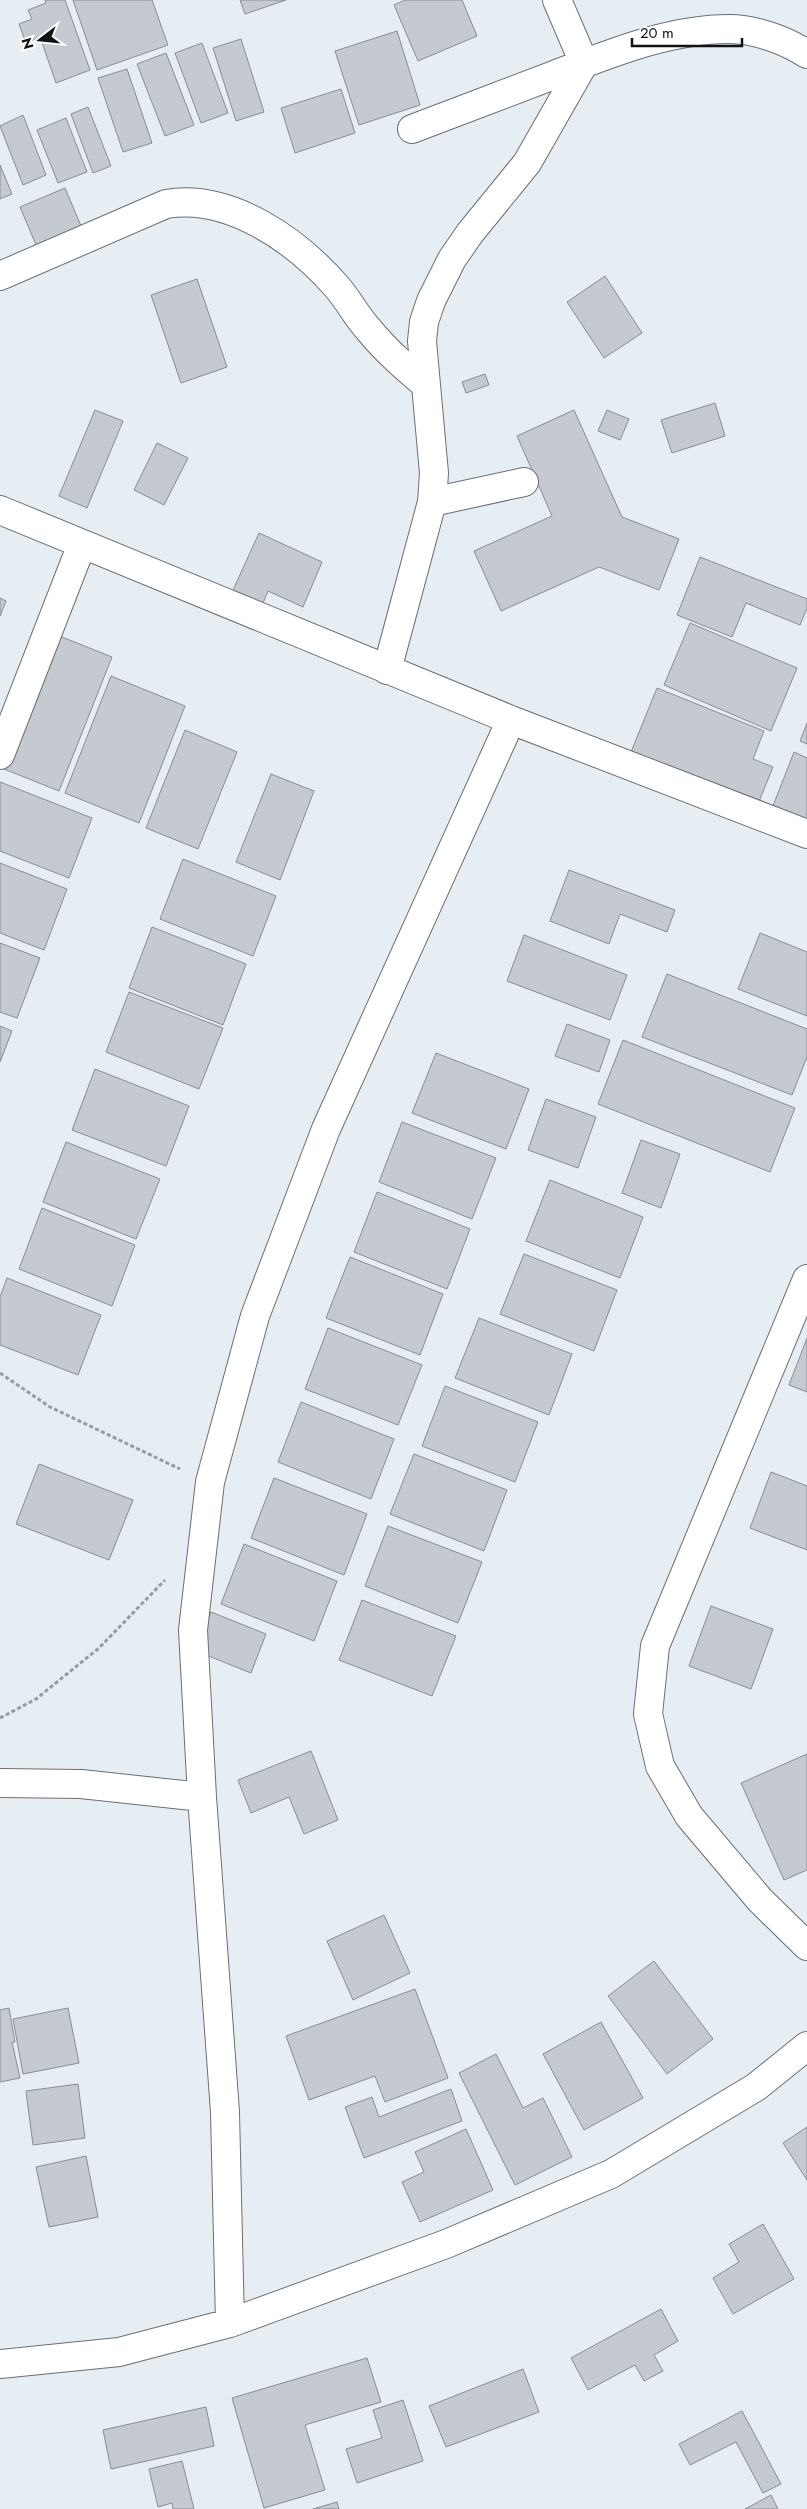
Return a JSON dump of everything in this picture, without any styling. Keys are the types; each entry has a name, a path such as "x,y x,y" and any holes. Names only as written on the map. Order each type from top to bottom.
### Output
{"street":[{"path":"557,0 584,63"},
{"path":"412,128 584,63 646,42 697,31 729,29 769,36 807,54"},
{"path":"387,670 432,502 434,473 422,341 424,322 431,301 452,259 470,233 527,163 584,63"},
{"path":"0,276 166,204 177,202 225,208 250,219 289,243 316,266 337,288 380,342 426,386"},
{"path":"432,502 524,482"},
{"path":"0,510 511,720 807,834"},
{"path":"0,755 82,544"},
{"path":"230,2323 225,2112 202,1798 193,1630 210,1482 255,1316 326,1130 511,720"},
{"path":"807,1278 654,1646 648,1714 660,1766 689,1816 760,1900 807,1946"},
{"path":"0,1783 81,1784 202,1798"},
{"path":"0,2364 119,2352 230,2323 446,2244 611,2174 756,2087 807,2046"}],"path":[{"path":"0,1373 50,1407 210,1482"},
{"path":"0,1718 36,1700 99,1648 169,1577"}],"building":[{"path":"45,0 65,0 90,70 56,83 40,37 26,43 19,24 32,19 28,10 46,3"},
{"path":"73,0 152,0 168,45 97,70"},
{"path":"240,0 286,0 245,14"},
{"path":"405,0 462,0 477,36 418,61 394,5"},
{"path":"397,31 420,105 359,125 335,51"},
{"path":"241,39 264,112 236,121 213,48"},
{"path":"202,43 228,113 201,123 175,53"},
{"path":"166,53 194,125 165,136 137,64"},
{"path":"127,69 152,143 123,152 98,78"},
{"path":"341,89 355,133 295,153 281,108"},
{"path":"88,107 111,166 93,173 71,114"},
{"path":"23,115 46,175 23,185 0,126"},
{"path":"66,118 87,172 58,183 37,130"},
{"path":"0,165 12,194 0,199"},
{"path":"65,188 84,233 39,252 20,207"},
{"path":"605,276 642,333 604,358 567,302"},
{"path":"197,279 227,367 181,383 151,295"},
{"path":"485,374 489,385 466,393 462,382"},
{"path":"715,403 725,436 672,453 661,420"},
{"path":"95,410 123,421 87,508 59,496"},
{"path":"574,410 622,517 679,539 659,590 599,567 501,611 474,551 552,516 517,436"},
{"path":"607,410 629,419 620,440 598,431"},
{"path":"157,443 188,458 164,505 134,490"},
{"path":"259,533 322,562 303,607 268,591 263,603 233,590"},
{"path":"700,557 807,599 807,608 800,625 746,603 732,637 677,615"},
{"path":"0,598 6,601 0,616"},
{"path":"690,623 797,668 771,731 664,685"},
{"path":"57,635 112,657 59,791 4,769"},
{"path":"111,676 185,706 139,823 65,793"},
{"path":"657,688 764,731 753,759 773,767 758,804 631,752"},
{"path":"807,723 807,744 800,741"},
{"path":"185,730 237,752 198,849 146,828"},
{"path":"794,752 807,758 807,826 771,811"},
{"path":"271,774 314,791 280,880 236,862"},
{"path":"0,782 92,818 69,878 0,851"},
{"path":"183,859 276,896 253,956 160,919"},
{"path":"0,863 67,889 44,950 0,933"},
{"path":"569,870 675,910 667,932 620,914 609,944 550,921"},
{"path":"152,927 246,964 223,1025 129,988"},
{"path":"760,933 807,952 807,1016 738,989"},
{"path":"524,935 627,975 610,1020 507,981"},
{"path":"0,943 40,958 17,1018 0,1012"},
{"path":"667,974 807,1029 807,1057 792,1095 642,1037"},
{"path":"129,992 223,1028 199,1089 106,1052"},
{"path":"567,1024 610,1040 599,1072 555,1056"},
{"path":"0,1026 12,1031 0,1062"},
{"path":"623,1040 795,1108 770,1172 598,1104"},
{"path":"436,1053 529,1089 506,1149 412,1113"},
{"path":"95,1069 189,1106 166,1166 72,1130"},
{"path":"546,1099 596,1117 578,1168 528,1150"},
{"path":"402,1122 496,1158 472,1219 379,1182"},
{"path":"641,1140 680,1154 661,1208 622,1193"},
{"path":"66,1142 160,1179 136,1239 43,1202"},
{"path":"550,1180 643,1217 620,1278 526,1241"},
{"path":"377,1192 470,1229 447,1289 354,1252"},
{"path":"42,1208 135,1245 112,1306 19,1269"},
{"path":"524,1254 617,1290 594,1351 500,1314"},
{"path":"350,1257 443,1294 420,1355 326,1318"},
{"path":"7,1278 101,1315 78,1375 0,1345 0,1297"},
{"path":"479,1318 572,1354 549,1415 455,1378"},
{"path":"328,1328 422,1365 398,1425 305,1389"},
{"path":"807,1338 807,1392 789,1385"},
{"path":"445,1386 538,1422 515,1482 422,1446"},
{"path":"301,1402 394,1439 371,1499 278,1462"},
{"path":"414,1454 507,1490 484,1551 390,1514"},
{"path":"39,1464 133,1500 109,1560 16,1524"},
{"path":"771,1472 807,1486 807,1550 750,1528"},
{"path":"274,1478 367,1514 344,1575 251,1538"},
{"path":"388,1526 482,1562 458,1623 365,1586"},
{"path":"244,1544 337,1581 314,1641 221,1604"},
{"path":"362,1600 456,1636 432,1696 339,1660"},
{"path":"711,1606 773,1629 751,1689 689,1666"},
{"path":"211,1612 266,1634 251,1673 196,1651"},
{"path":"311,1751 338,1820 304,1834 289,1797 251,1813 238,1780"},
{"path":"807,1754 807,1870 784,1880 741,1783"},
{"path":"384,1915 410,1973 353,2000 327,1941"},
{"path":"654,1961 713,2039 667,2074 608,1996"},
{"path":"415,1989 448,2078 385,2102 375,2076 309,2100 286,2036"},
{"path":"9,2008 15,2042 12,2042 20,2078 0,2082 0,2010"},
{"path":"68,2008 79,2063 23,2074 13,2019"},
{"path":"601,2022 643,2098 584,2130 543,2054"},
{"path":"496,2054 523,2108 543,2098 572,2157 515,2185 459,2073"},
{"path":"78,2084 85,2138 33,2145 26,2091"},
{"path":"451,2089 462,2121 364,2158 345,2107 372,2097 379,2117"},
{"path":"807,2127 807,2180 783,2143"},
{"path":"466,2129 493,2190 420,2222 402,2182 424,2172 415,2152"},
{"path":"86,2156 98,2217 49,2227 36,2167"},
{"path":"763,2224 794,2279 733,2314 713,2278 739,2262 729,2244"},
{"path":"661,2309 678,2341 654,2355 663,2371 644,2381 635,2365 588,2390 571,2358"},
{"path":"367,2358 381,2402 305,2425 325,2490 264,2508 232,2398"},
{"path":"523,2369 539,2412 446,2447 429,2406"},
{"path":"403,2400 423,2461 357,2483 346,2449 382,2438 373,2410"},
{"path":"206,2407 214,2446 111,2469 103,2430"},
{"path":"742,2411 781,2484 763,2493 736,2442 690,2465 679,2444"},
{"path":"182,2461 194,2509 173,2509 172,2503 158,2507 149,2469"},
{"path":"771,2495 778,2509 745,2509"},
{"path":"337,2502 339,2509 313,2509"}]}
